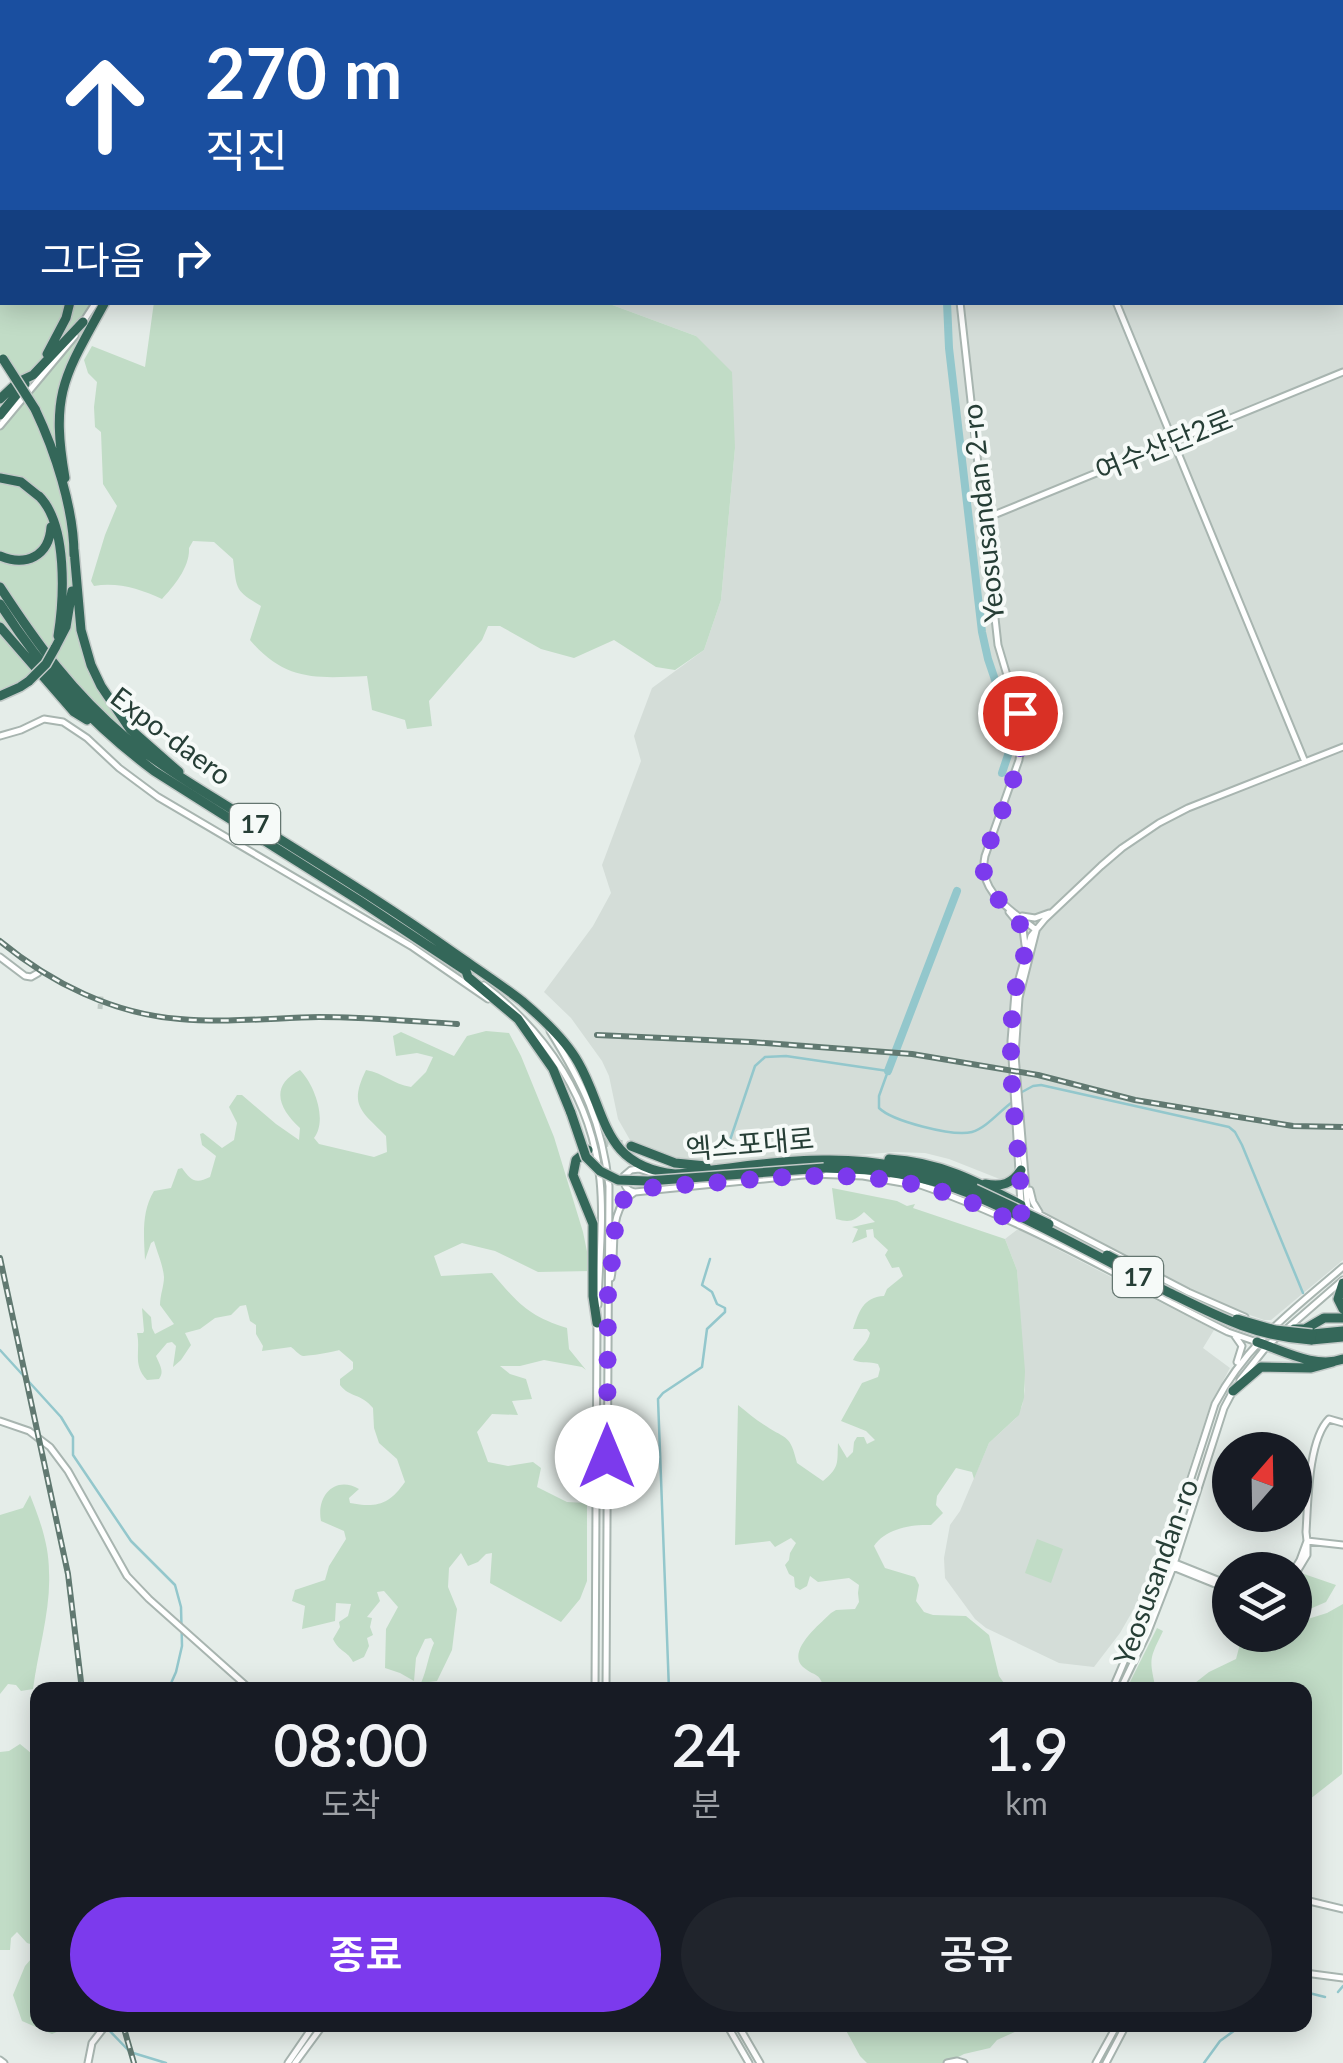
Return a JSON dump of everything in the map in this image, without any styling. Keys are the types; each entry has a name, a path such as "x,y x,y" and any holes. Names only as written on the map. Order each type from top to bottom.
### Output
{"highway":[{"path":"43,363 69,305"},
{"path":"103,305 70,367 59,404 58,437 71,515 81,630 101,686 130,729 183,778"},
{"path":"0,414 83,322"},
{"path":"2,356 48,440 71,515"},
{"path":"0,399 33,374"},
{"path":"0,478 21,482 40,496 52,518 62,567 56,648"},
{"path":"0,556 12,561 27,560 46,545 51,528 40,496"},
{"path":"0,696 30,681 56,648 68,617 74,550"},
{"name":"Expo-daero","path":"0,587 74,688 127,738 183,778 420,928 524,1003 545,1024"},
{"name":"Expo-daero","path":"0,604 46,671 107,734 154,771 376,911 468,978"},
{"path":"0,627 74,712 107,734"},
{"name":"엑스포대로","path":"468,978 518,1020 553,1068 586,1157 602,1173 622,1181 825,1164"},
{"name":"엑스포대로","path":"545,1024 579,1063 607,1132 620,1150 643,1164 675,1174 738,1166 892,1165 974,1188"},
{"path":"631,1146 688,1166 738,1166"},
{"path":"588,1150 574,1164 573,1175 593,1224 597,1324"},
{"name":"17","path":"825,1164 974,1188 1238,1320 1312,1337 1343,1334"},
{"path":"974,1188 1006,1184 1023,1170"},
{"path":"974,1188 1025,1207"},
{"path":"1343,1282 1338,1299 1343,1309"},
{"path":"1286,1328 1301,1330 1324,1318 1343,1318"},
{"path":"1262,1344 1314,1361 1338,1360"},
{"path":"1233,1391 1261,1366 1311,1368 1338,1360"}],"street":[{"path":"0,426 70,343 94,305"},
{"name":"Yeosusandan 2-ro","path":"960,305 998,645 1023,729 1019,760 983,866 988,888 1036,930"},
{"path":"1117,305 1305,762"},
{"name":"여수산단2로","path":"984,519 1343,372"},
{"path":"0,736 44,719 72,726 168,799 502,998 529,1024 562,1067 582,1108 600,1179 595,1682"},
{"path":"1045,1217 1033,1202 1023,1170 1011,1040 1015,992 1031,936 1118,851 1158,823 1343,748"},
{"path":"1004,905 1023,928 1025,950"},
{"path":"1017,915 1035,918 1056,909"},
{"path":"1029,1230 1015,1055 1017,1012 1036,930"},
{"path":"0,956 25,976 38,974"},
{"path":"468,978 494,1004"},
{"path":"545,1024 584,1088 604,1149 610,1203 606,1682"},
{"path":"850,1168 925,1187 1021,1225 1228,1332 1262,1344"},
{"path":"635,1192 624,1185 624,1176 631,1170 663,1177 675,1174"},
{"path":"608,1285 617,1213 625,1198 635,1192 813,1174 863,1176 925,1187"},
{"path":"1025,1207 1188,1292 1260,1322 1286,1328"},
{"path":"1021,1225 1025,1207"},
{"name":"Yeosusandan-ro","path":"1124,1682 1174,1565 1219,1422 1233,1391 1274,1326 1343,1267"},
{"name":"Yeosusandan-ro","path":"1116,1682 1164,1561 1215,1404 1235,1370 1262,1344 1343,1282"},
{"path":"1228,1332 1242,1346 1235,1370"},
{"path":"1307,1552 1310,1480 1317,1443 1327,1420 1343,1423"},
{"path":"0,1421 29,1431 55,1452 127,1576 242,1682"},
{"path":"1307,1541 1343,1544"},
{"path":"1164,1561 1212,1580"},
{"path":"1312,1902 1343,1909"},
{"path":"1312,1974 1343,1978"},
{"path":"88,2063 99,2032"},
{"path":"292,2063 310,2032"},
{"path":"292,2063 317,2032"},
{"path":"732,2032 749,2063"},
{"path":"742,2032 760,2063"},
{"path":"1096,2063 1112,2032"},
{"path":"1106,2063 1122,2032"},
{"path":"947,2063 964,2063"}],"shaded area":[{"path":"612,305 1343,305 1343,1260 1271,1320 1244,1313 1184,1286 1045,1213 1035,1193 949,1159 895,1152 688,1166 634,1147 618,1119 602,1061 571,1018 544,992 593,926 611,893 602,865 641,761 634,736 652,688 704,650 721,600 735,448 696,336"},
{"path":"1018,1229 1214,1330 1203,1348 1230,1368 1211,1403 1155,1572 1120,1633 1094,1667 1059,1663 986,1628 945,1578 950,1525 960,1511 989,1443 1016,1418 1022,1406 1025,1390 1017,1270 1005,1239"}],"green space":[{"path":"0,305 104,305 74,358 59,404 77,604 91,665 130,729 118,743 39,672 0,696 0,399 16,378 0,354"},
{"path":"154,305 612,305 696,336 732,372 735,448 721,600 704,650 675,670 656,667 614,640 574,658 541,649 500,626 488,626 482,640 429,701 432,726 407,729 405,720 372,710 367,676 303,674 276,664 263,654 250,640 261,606 241,592 233,559 214,542 193,541 184,569 162,599 129,587 94,586 91,581 117,506 103,484 101,432 95,427 97,382 88,373 84,360 92,346 145,367"},
{"path":"486,1031 509,1033 554,1137 591,1271 538,1272 495,1251 462,1243 434,1256 441,1276 492,1273 525,1307 542,1319 567,1328 569,1349 586,1370 544,1360 500,1366 526,1379 532,1399 512,1401 518,1415 492,1414 477,1432 488,1462 508,1466 533,1462 541,1468 537,1487 567,1502 587,1503 587,1581 580,1599 561,1622 490,1583 492,1553 468,1566 461,1553 449,1568 448,1587 457,1609 452,1650 437,1681 421,1682 434,1643 431,1638 425,1639 416,1658 414,1681 385,1668 386,1629 398,1607 384,1591 377,1592 380,1601 367,1617 372,1618 369,1646 364,1657 353,1662 333,1639 351,1604 336,1603 335,1621 302,1629 305,1606 292,1601 295,1590 325,1580 346,1539 344,1531 321,1521 321,1503 329,1490 350,1485 359,1489 349,1498 350,1503 375,1505 393,1496 405,1482 397,1459 379,1443 373,1408 340,1385 340,1379 353,1369 353,1362 339,1350 303,1356 291,1347 262,1351 246,1305 185,1333 191,1345 173,1367 176,1346 167,1343 156,1356 161,1376 147,1380 138,1357 137,1333 144,1331 142,1308 151,1317 155,1334 174,1324 160,1305 164,1277 154,1241 145,1260 144,1225 154,1191 171,1188 178,1169 182,1168 194,1180 210,1177 216,1156 202,1145 200,1134 222,1148 234,1140 237,1123 229,1107 237,1095 299,1140 300,1128 280,1098 284,1083 300,1070 317,1102 320,1122 314,1138 319,1144 374,1157 387,1152 386,1136 360,1106 358,1091 366,1070 411,1087 426,1072 433,1057 417,1053 396,1056 393,1036 401,1032 454,1056 467,1036"},
{"path":"832,1188 907,1206 915,1204 913,1208 1005,1239 1017,1270 1025,1371 1019,1415 989,1443 974,1479 972,1472 956,1468 937,1496 936,1505 943,1513 931,1525 899,1529 874,1546 885,1568 915,1577 919,1585 916,1601 924,1612 966,1616 989,1635 1003,1682 821,1682 799,1661 801,1646 831,1613 855,1609 859,1585 849,1578 818,1582 810,1576 807,1586 800,1590 795,1587 794,1577 785,1565 796,1543 791,1538 775,1547 770,1541 735,1545 738,1405 787,1439 797,1463 823,1481 836,1464 838,1443 847,1458 857,1437 864,1437 867,1444 875,1440 866,1431 841,1421 862,1383 878,1377 880,1369 878,1364 853,1360 870,1333 867,1329 853,1329 867,1302 884,1296 903,1276 899,1267 892,1268 885,1255 888,1250 874,1237 873,1229 866,1230 867,1237 852,1243 858,1229 852,1227 875,1222 864,1212 852,1220 836,1219"},
{"path":"30,1495 47,1552 46,1615 30,1690 21,1691 8,1684 0,1694 0,1515 23,1508"},
{"path":"1037,1539 1063,1549 1051,1583 1025,1573"},
{"path":"1312,1577 1336,1585 1326,1602 1312,1608"},
{"path":"1343,1604 1342,1774 1312,1798 1312,1682 1196,1682 1236,1659 1238,1652 1312,1652 1312,1618"},
{"path":"1157,1628 1163,1631 1152,1659 1154,1682 1130,1682"},
{"path":"20,1744 30,1752 30,1944 17,1932 11,1938 10,1950 0,1950 0,1752"},
{"path":"30,1960 30,2024 22,2021 13,1995"},
{"path":"847,2032 1015,2032 990,2048 947,2063 867,2063"}],"waterway":[{"path":"947,305 982,632 1012,730 1002,773"},
{"path":"888,1071 957,891"},
{"path":"725,1155 755,1066 765,1057 786,1056 888,1071 879,1108 909,1123 938,1130 972,1132 1011,1103"},
{"path":"1022,1092 1041,1085 1229,1127 1242,1145 1303,1293"},
{"path":"669,1682 658,1399 702,1367 707,1329 725,1312 712,1292 702,1285 710,1259"},
{"path":"0,1350 61,1417 73,1437 73,1455 131,1541 175,1585 181,1607 182,1646 172,1682"},
{"path":"1338,1992 1343,1986"},
{"path":"1312,1994 1325,1997"},
{"path":"111,2032 130,2052 166,2063"},
{"path":"1204,2063 1220,2041 1232,2032"}],"tunnel":[{"path":"100,1009 101,996"},
{"path":"588,1150 606,1142 631,1146"}],"railway":[{"path":"0,941 40,970 84,994 155,1016 215,1021 336,1017 457,1024"},
{"path":"597,1035 912,1054 1038,1075 1135,1100 1293,1126 1343,1127"},
{"path":"0,1258 68,1574 81,1682"},
{"path":"125,2032 134,2063"}],"route":[{"path":"607,1457 608,1285 617,1213 627,1196 640,1190 794,1175 863,1176 925,1187 1021,1225 1021,1170 1011,1054 1012,1012 1026,941 1021,926 988,888 983,870 1020,754 1020,713"}]}
